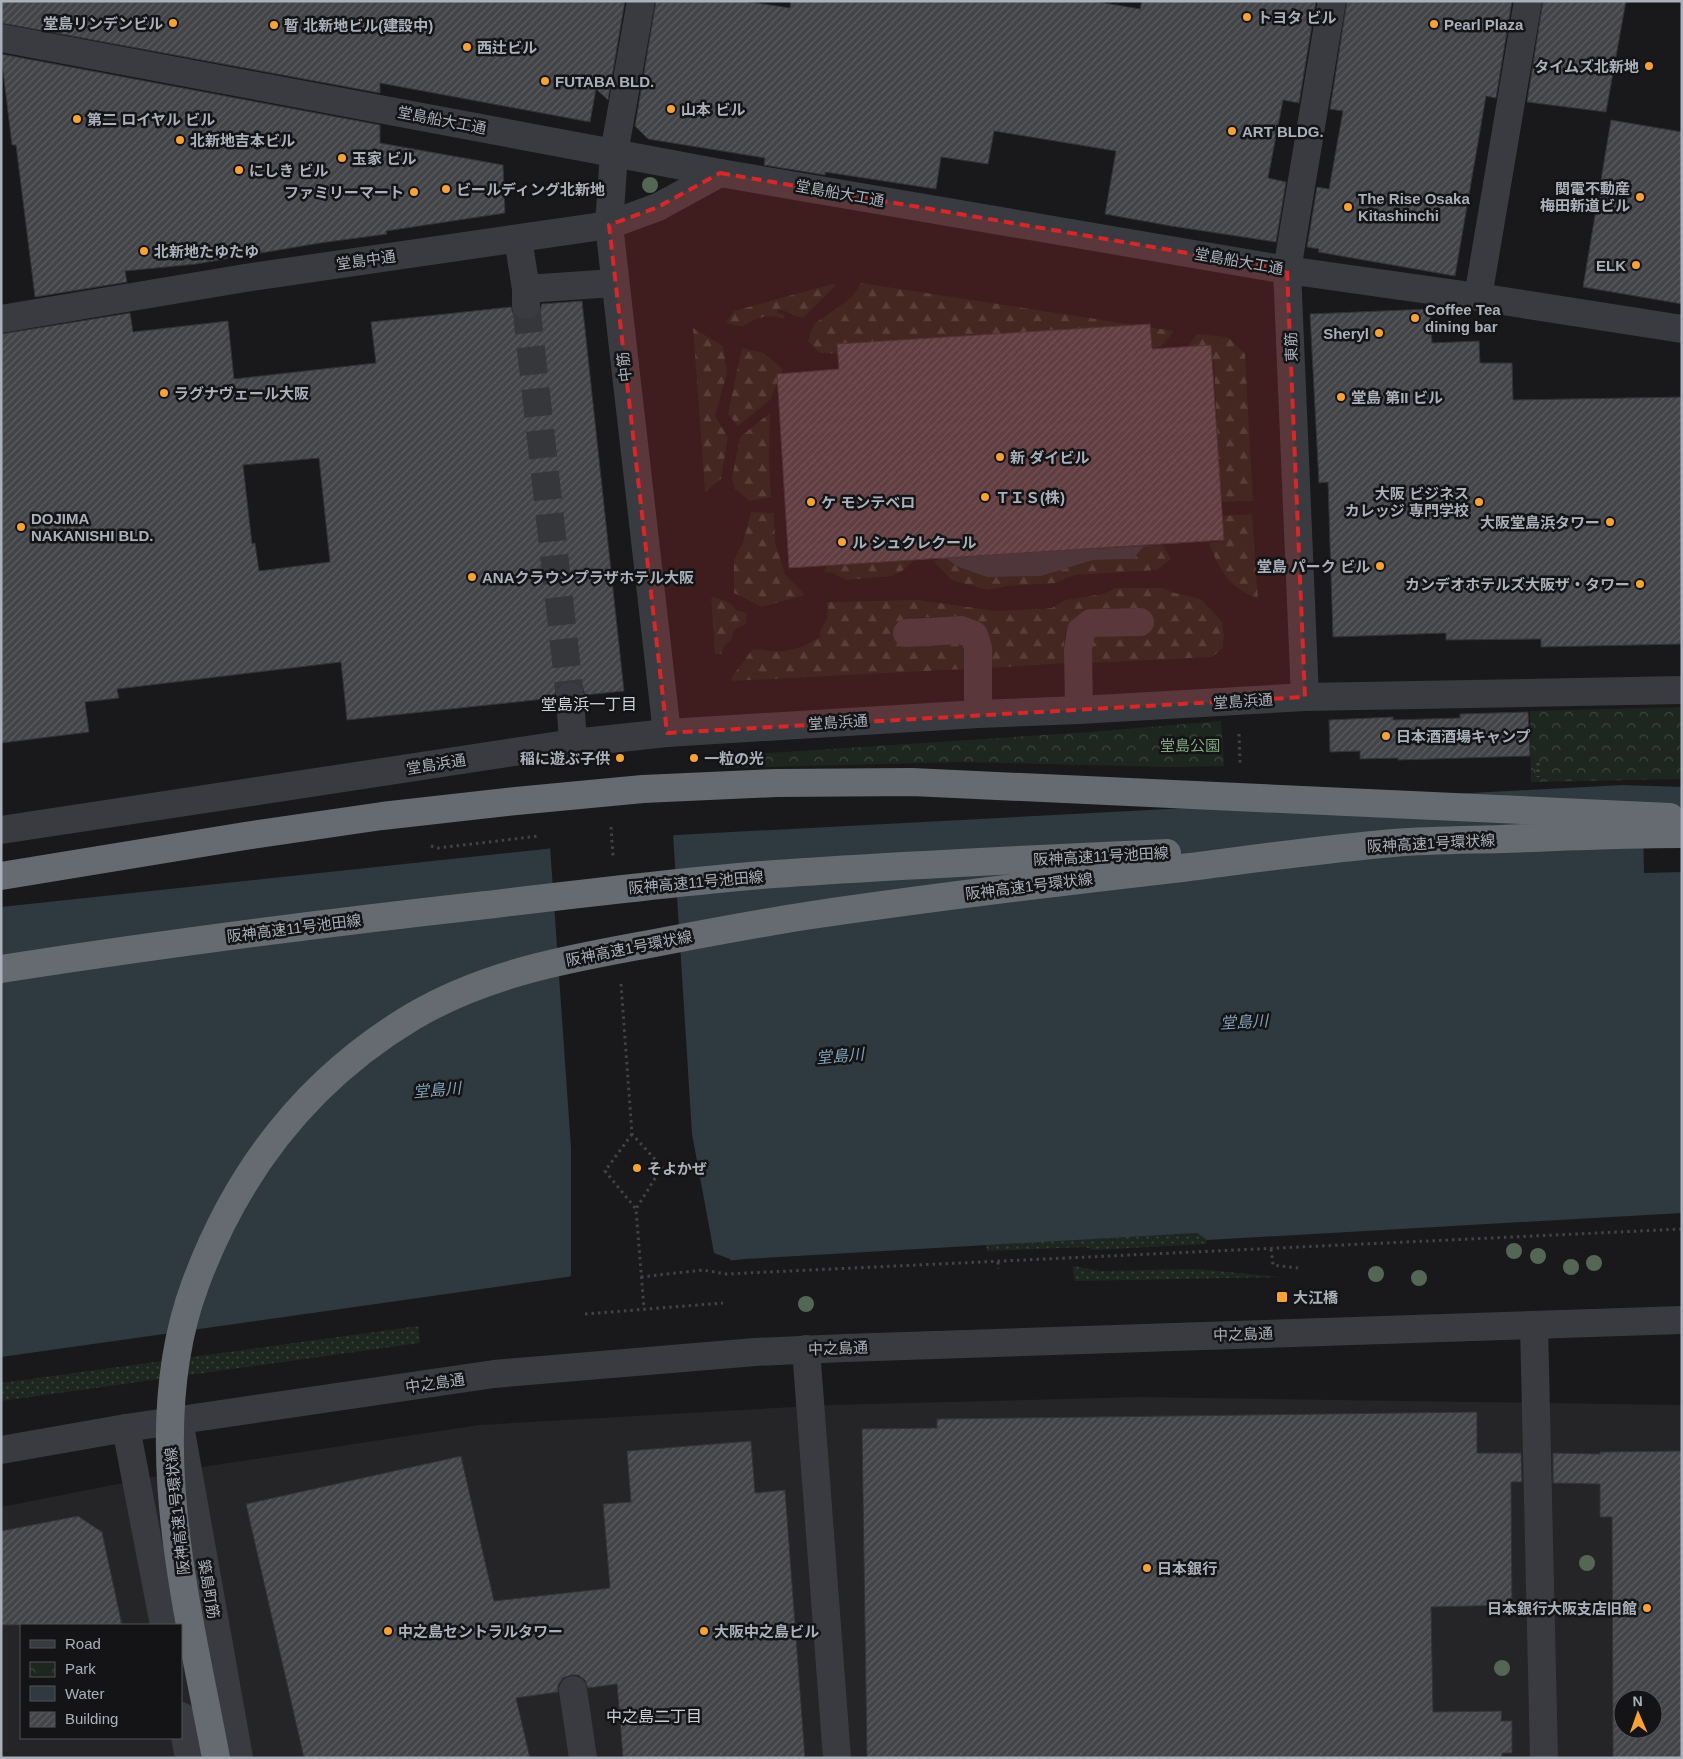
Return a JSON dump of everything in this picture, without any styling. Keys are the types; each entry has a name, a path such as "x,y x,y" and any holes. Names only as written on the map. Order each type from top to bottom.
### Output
{"highway":[{"path":"1,876 245,836 382,816 643,789 776,783 912,782 1682,818"},
{"name":"阪神高速1号環状線","path":"216,1758 176,1532 170,1457 171,1397 179,1340 193,1288 215,1236 243,1183 275,1136 314,1092 360,1052 415,1015 476,986 538,966 601,952 762,923 926,898 1396,842 1682,834"},
{"name":"阪神高速11号池田線","path":"1,970 145,947 400,914 750,876 918,864 1396,842"}],"street":[{"name":"中筋","path":"640,1 614,152 609,225 614,283 667,733"},
{"name":"東筋","path":"1305,697 1287,270 1332,1"},
{"path":"1478,297 1528,1"},
{"name":"堂島船大工通","path":"1,38 720,173 1287,270 1478,297 1682,330"},
{"name":"堂島中通","path":"1,319 244,278 609,225 658,207 720,173"},
{"path":"518,239 526,297 614,283"},
{"path":"1079,710 1078,649 1080,631 1091,623 1140,622"},
{"path":"907,634 961,630 974,635 978,648 978,714"},
{"name":"堂島浜通","path":"1,830 573,743 667,733 1305,697 1682,690"},
{"path":"570,697 573,743"},
{"name":"中之島通","path":"1,1450 126,1428 494,1374 806,1349 1682,1320"},
{"path":"1534,1325 1544,1758"},
{"path":"806,1349 837,1758"},
{"name":"築島町筋","path":"179,1420 240,1758"},
{"path":"126,1428 164,1624"},
{"path":"573,1690 583,1758"},
{"path":"182,1721 189,1758"}],"path":[{"path":"1239,730 1241,767"},
{"path":"636,1209 605,1171 632,1134 662,1167 636,1209 644,1308"},
{"path":"641,1276 703,1270 726,1274 1682,1229"},
{"path":"1271,1249 1273,1265 1298,1268"},
{"path":"998,1262 998,1268"},
{"path":"585,1314 723,1303"}],"highlighted area":[{"path":"720,173 1287,270 1305,697 667,733 609,225 658,207"}],"shaded area":[{"path":"1140,1397 1682,1405 1682,1758 1,1758 1,1507 209,1466 479,1425 830,1405"}],"green space":[{"path":"861,283 1174,331 1161,347 1136,349 820,353 808,341 814,324 851,298"},
{"path":"832,284 836,285 804,317 778,309 777,313 785,315 783,319 767,316 751,321 742,327 726,323 734,311"},
{"path":"693,328 723,346 727,373 715,416 728,437 721,479 705,492"},
{"path":"1197,334 1228,337 1245,354 1253,501 1220,502 1214,360 1185,361 1188,346"},
{"path":"742,348 764,353 783,369 770,400 738,426 728,414"},
{"path":"770,413 769,459 771,497 750,501 735,489 732,478 740,437"},
{"path":"751,512 774,513 775,542 785,574 805,595 762,607 734,593 734,560 743,542"},
{"path":"1252,514 1258,599 1239,589 1226,577 1209,543 1222,541 1220,516"},
{"path":"1163,545 1171,559 1157,570 1075,575 1055,583 1008,586 988,590 951,580 934,561 944,557 987,577 1041,576 1093,560 1133,559 1144,546"},
{"path":"915,559 905,569 893,576 846,580 833,573 823,572 828,564"},
{"path":"1116,588 1163,588 1171,592 1201,599 1222,622 1223,648 1212,657 1092,663 1091,637 1138,614 1135,608 1103,609 1083,613 1068,625 1064,642 1066,663 991,668 990,640 982,624 959,616 913,618 909,626 963,642 965,669 732,681 731,678 752,650 792,650 821,636 819,634 827,618 827,602 918,600 996,611 1052,608 1065,600 1103,594"},
{"path":"713,597 729,603 736,610 747,613 746,624 735,629 731,640 724,646 721,654 715,654 711,599"},
{"path":"1682,707 1682,779 1531,782 1530,711"},
{"name":"堂島公園","path":"1221,721 1224,766 1170,767 963,762 726,768 722,756 1090,732"},
{"path":"1198,1233 1207,1240 1206,1244 1094,1250 1085,1247 987,1251 986,1245"},
{"path":"1073,1266 1100,1271 1196,1269 1280,1277 1074,1281"},
{"path":"418,1326 420,1343 1,1401 1,1383"}],"water":[{"path":"1144,546 1133,559 1093,560 1041,576 987,577 959,567 944,557"},
{"name":"堂島川","path":"1623,785 1682,787 1682,1213 1207,1240 1197,1233 745,1259 574,1276 1,1357 1,907 676,835"}],"pier":[{"path":"1682,828 1682,872 1644,873 1643,829"},
{"path":"673,833 692,1134 714,1253 730,1259 730,1263 568,1279 571,1275 571,1148 550,846"}],"building":[{"path":"1,1 625,1 608,100 596,89 590,122 380,83 380,93 1,23"},
{"path":"656,1 744,1 790,8 791,1 1093,1 1140,9 1142,1 1316,1 1299,103 1283,100 1268,178 1286,182 1276,242 1105,214 1116,151 994,131 988,164 941,157 936,189 764,165 765,158 648,139 635,126"},
{"path":"1347,1 1512,1 1496,98 1486,96 1455,276 1318,252 1319,249 1307,247 1317,187 1329,189 1343,111 1330,109"},
{"path":"1543,1 1626,1 1606,112 1527,102"},
{"path":"1,54 380,125 380,143 503,165 505,213 386,231 387,234 320,243 196,264 125,271 127,282 35,297 16,145 12,145"},
{"name":"関電不動産 梅田新道ビル","path":"1611,120 1682,132 1682,304 1583,287"},
{"path":"582,301 624,691 585,695 583,688 577,683 568,682 561,684 556,690 554,698 347,720 341,662 117,689 119,698 85,702 89,732 1,743 1,334 130,313 133,332 228,321 234,379 376,363 371,322 511,307 513,313 518,318 526,321 533,319 539,313 542,304","holes":["319,458 330,562 259,571 255,543 252,544 243,465"]},
{"path":"1430,309 1432,343 1479,341 1480,363 1512,363 1513,400 1682,397 1682,644 1541,647 1541,639 1446,640 1446,633 1333,637 1328,482 1319,483 1310,314"},
{"name":"新 ダイビル","path":"1150,324 1152,349 1211,345 1224,540 789,568 777,374 839,369 837,344"},
{"path":"1528,712 1530,756 1398,760 1398,758 1360,759 1360,751 1330,752 1329,720 1393,717 1393,720 1460,718 1460,714"},
{"name":"日本銀行","path":"1477,1412 1477,1453 1521,1453 1522,1482 1511,1482 1512,1605 1431,1607 1433,1712 1502,1711 1501,1721 1512,1721 1512,1753 1502,1753 1502,1758 867,1758 862,1429 937,1428 937,1419"},
{"path":"751,1441 755,1493 785,1490 805,1758 623,1758 617,1684 588,1688 585,1680 578,1675 571,1675 563,1678 558,1685 558,1692 516,1698 530,1758 304,1758 246,1504 461,1456 494,1601 610,1588 603,1504 631,1502 627,1451"},
{"name":"日本銀行大阪支店旧館","path":"1682,1451 1682,1758 1613,1758 1612,1517 1600,1517 1600,1484 1553,1483 1553,1453 1600,1454 1600,1452"},
{"path":"78,1516 102,1532 122,1624 1,1625 1,1531"}],"tunnel":[{"path":"526,305 570,697"}],"place":[{"name":"トヨタ ビル","path":"1247,17"},
{"name":"堂島リンデンビル","path":"173,23"},
{"name":"Pearl Plaza","path":"1434,24"},
{"name":"暫 北新地ビル(建設中)","path":"274,25"},
{"name":"西辻ビル","path":"467,47"},
{"name":"タイムズ北新地","path":"1649,66"},
{"name":"FUTABA BLD.","path":"545,81"},
{"name":"山本 ビル","path":"671,109"},
{"name":"第二 ロイヤル ビル","path":"77,119"},
{"name":"ART BLDG.","path":"1232,131"},
{"name":"北新地吉本ビル","path":"180,140"},
{"name":"玉家 ビル","path":"342,158"},
{"name":"にしき ビル","path":"239,170"},
{"name":"ビールディング北新地","path":"446,189"},
{"name":"ファミリーマート","path":"414,192"},
{"name":"関電不動産 梅田新道ビル","path":"1640,197"},
{"name":"The Rise Osaka Kitashinchi","path":"1348,207"},
{"name":"北新地たゆたゆ","path":"144,251"},
{"name":"ELK","path":"1636,265"},
{"name":"Coffee Tea dining bar","path":"1415,318"},
{"name":"Sheryl","path":"1379,333"},
{"name":"ラグナヴェール大阪","path":"164,393"},
{"name":"堂島 第II ビル","path":"1341,397"},
{"name":"新 ダイビル","path":"1000,457"},
{"name":"ＴＩＳ(株)","path":"985,497"},
{"name":"ケ モンテベロ","path":"811,502"},
{"name":"大阪 ビジネス カレッジ 専門学校","path":"1479,502"},
{"name":"大阪堂島浜タワー","path":"1610,522"},
{"name":"DOJIMA NAKANISHI BLD.","path":"21,527"},
{"name":"ル シュクレクール","path":"842,542"},
{"name":"堂島 パーク ビル","path":"1380,566"},
{"name":"ANAクラウンプラザホテル大阪","path":"472,577"},
{"name":"カンデオホテルズ大阪ザ・タワー","path":"1640,584"},
{"name":"日本酒酒場キャンプ","path":"1386,736"},
{"name":"稲に遊ぶ子供","path":"620,758"},
{"name":"一粒の光","path":"694,758"},
{"name":"そよかぜ","path":"637,1168"},
{"name":"大江橋","path":"1282,1297"},
{"name":"日本銀行","path":"1147,1568"},
{"name":"日本銀行大阪支店旧館","path":"1647,1608"},
{"name":"中之島セントラルタワー","path":"388,1631"},
{"name":"大阪中之島ビル","path":"704,1631"}],"district":[{"name":"堂島浜一丁目","path":"589,704"},
{"name":"中之島二丁目","path":"654,1716"}]}
